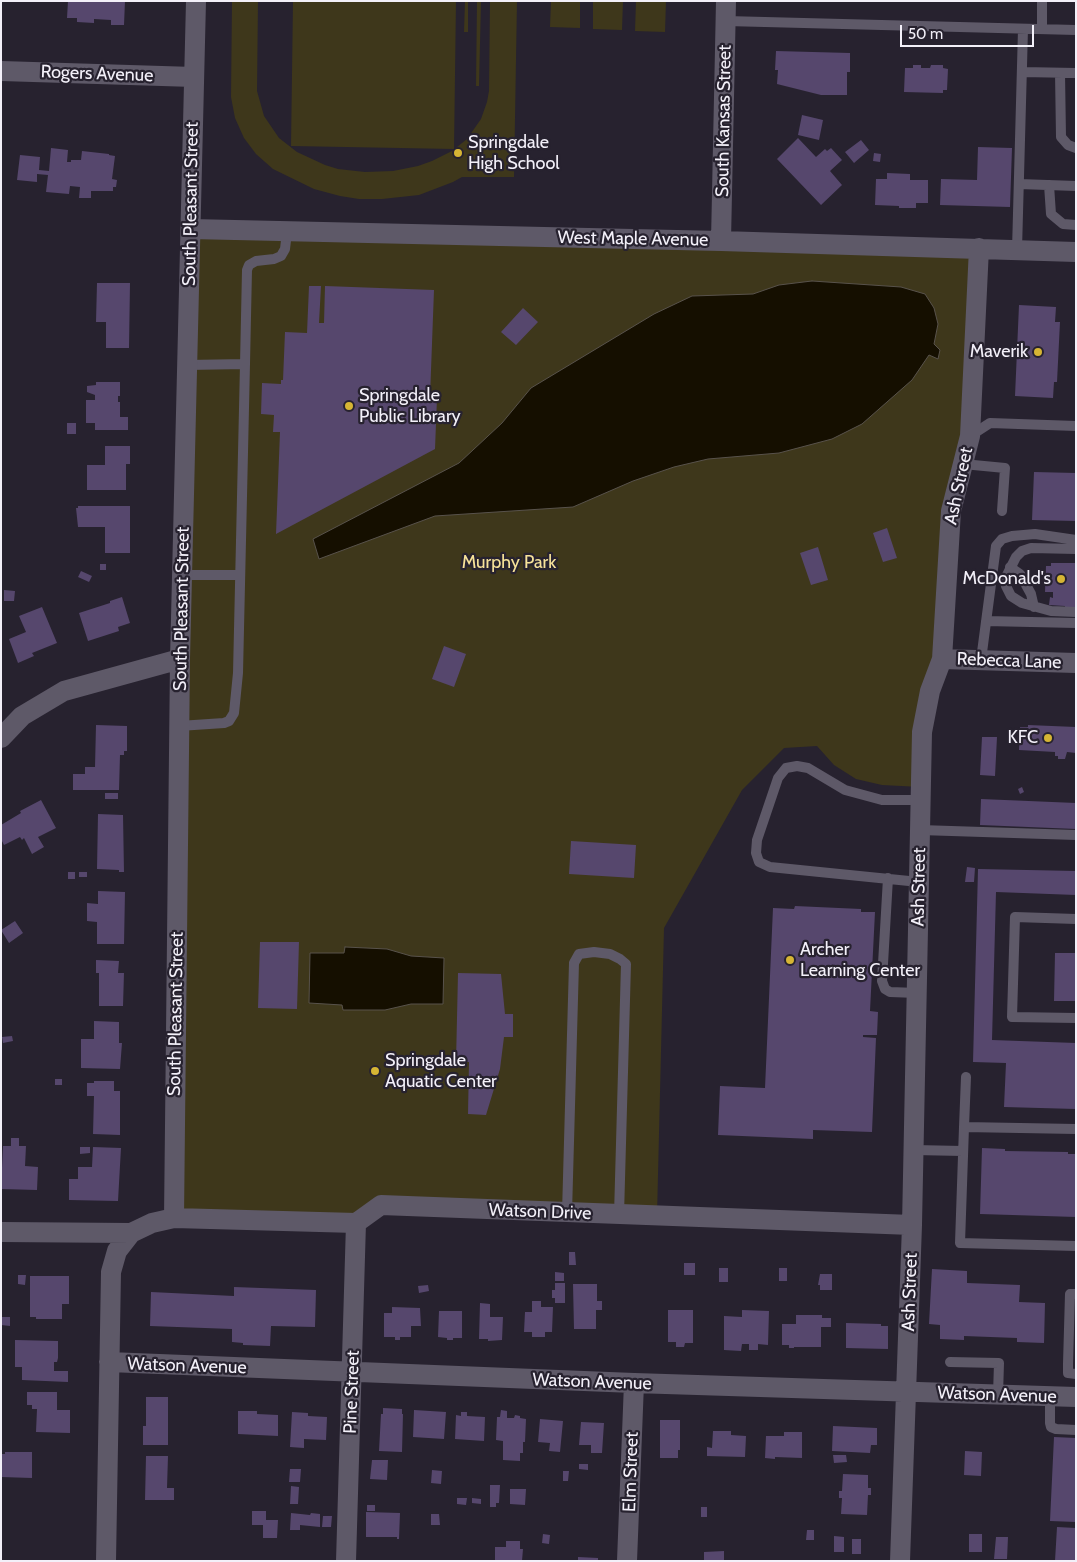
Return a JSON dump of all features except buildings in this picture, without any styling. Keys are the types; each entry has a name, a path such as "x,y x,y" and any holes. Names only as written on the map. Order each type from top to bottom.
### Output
{"street":[{"name":"South Pleasant Street","path":"174,1218 180,659 196,1"},
{"name":"South Kansas Street","path":"721,241 726,11"},
{"name":"Rogers Avenue","path":"1,71 194,77"},
{"name":"West Maple Avenue","path":"191,229 721,241 1076,252"},
{"name":"Ash Street","path":"900,1561 914,1150 922,732 930,691 942,659 951,511 970,436 973,408 979,248"},
{"path":"1,738 22,716 64,691 180,659"},
{"name":"Rebecca Lane","path":"942,659 1076,663"},
{"name":"Watson Drive","path":"356,1223 381,1205 912,1225"},
{"path":"1,1232 131,1233 152,1223 174,1218 356,1223"},
{"name":"Pine Street","path":"346,1561 356,1223"},
{"path":"106,1561 110,1272 117,1251 131,1233"},
{"name":"Watson Avenue","path":"109,1362 352,1373 1076,1397"},
{"name":"Elm Street","path":"627,1561 634,1383"}],"lane":[{"path":"1042,1 1042,29"},
{"path":"726,11 1023,29 1076,30"},
{"path":"1018,250 1023,29"},
{"path":"1022,72 1076,73"},
{"path":"1060,73 1061,137 1068,145 1076,148"},
{"path":"1019,184 1076,186"},
{"path":"1049,185 1051,214 1063,224 1076,225"},
{"path":"179,726 224,723 229,721 234,713 238,673 247,270 256,261 274,259 281,256 285,249 287,232"},
{"path":"187,365 245,364"},
{"path":"970,436 990,423 1076,426"},
{"path":"963,464 1005,468 1002,511"},
{"path":"980,660 996,546 1002,539 1035,534 1076,540"},
{"path":"1076,550 1031,548 1022,551 1016,557 1006,577 1006,586 1011,596 1022,603 1051,610 1076,612"},
{"path":"1010,567 1020,574 1031,594 1034,607"},
{"path":"182,574 240,574"},
{"path":"986,621 1076,623"},
{"path":"919,882 770,867 759,862 756,853 756,840 778,778 786,768 797,766 808,768 845,790 882,800 920,800"},
{"path":"920,830 1076,835"},
{"path":"888,878 882,981 885,989 890,992 917,993"},
{"path":"1076,919 1015,918 1012,1016 1076,1018"},
{"path":"567,1212 574,963 579,954 594,952 610,954 620,958 626,964 619,1215"},
{"path":"966,1077 960,1243 1076,1246"},
{"path":"964,1126 1076,1129"},
{"path":"914,1150 963,1151"},
{"path":"1076,1294 1070,1294 1068,1364 1068,1373 1076,1374"},
{"path":"950,1362 999,1363 998,1395"},
{"path":"1050,1396 1050,1423 1052,1427 1076,1430"}],"green space":[{"path":"232,1 258,1 257,91 264,116 279,138 297,152 325,165 338,169 365,172 393,171 418,166 452,151 467,139 481,119 489,91 490,1 517,1 514,177 462,177 419,195 382,199 359,199 314,189 273,169 256,154 244,138 235,118 231,97"},
{"path":"293,1 456,1 454,149 291,146"},
{"path":"465,1 468,1 468,32 464,32"},
{"path":"477,1 481,1 479,86 476,86"},
{"path":"551,1 580,1 580,28 550,27"},
{"path":"593,1 623,1 622,30 593,29"},
{"path":"636,1 666,1 665,32 635,31"},
{"name":"Murphy Park","path":"191,229 979,248 973,408 921,787 882,785 856,779 834,765 817,746 784,748 742,790 664,928 657,1216 381,1205 356,1223 174,1218"}],"shaded area":[{"path":"812,281 901,287 925,294 934,308 938,324 934,344 940,350 938,359 929,355 912,380 862,424 832,439 779,453 708,459 674,467 633,481 573,507 435,516 319,559 313,539 459,463 502,423 531,388 654,314 692,296 753,294 779,285"},
{"path":"345,947 387,949 411,956 444,958 443,1004 411,1004 385,1010 343,1010 342,1005 309,1003 310,953 344,953"}],"place":[{"name":"Springdale High School","path":"458,153"},
{"name":"Maverik","path":"1038,352"},
{"name":"Springdale Public Library","path":"349,406"},
{"name":"McDonald's","path":"1061,579"},
{"name":"KFC","path":"1048,738"},
{"name":"Archer Learning Center","path":"790,960"},
{"name":"Springdale Aquatic Center","path":"375,1071"}]}
